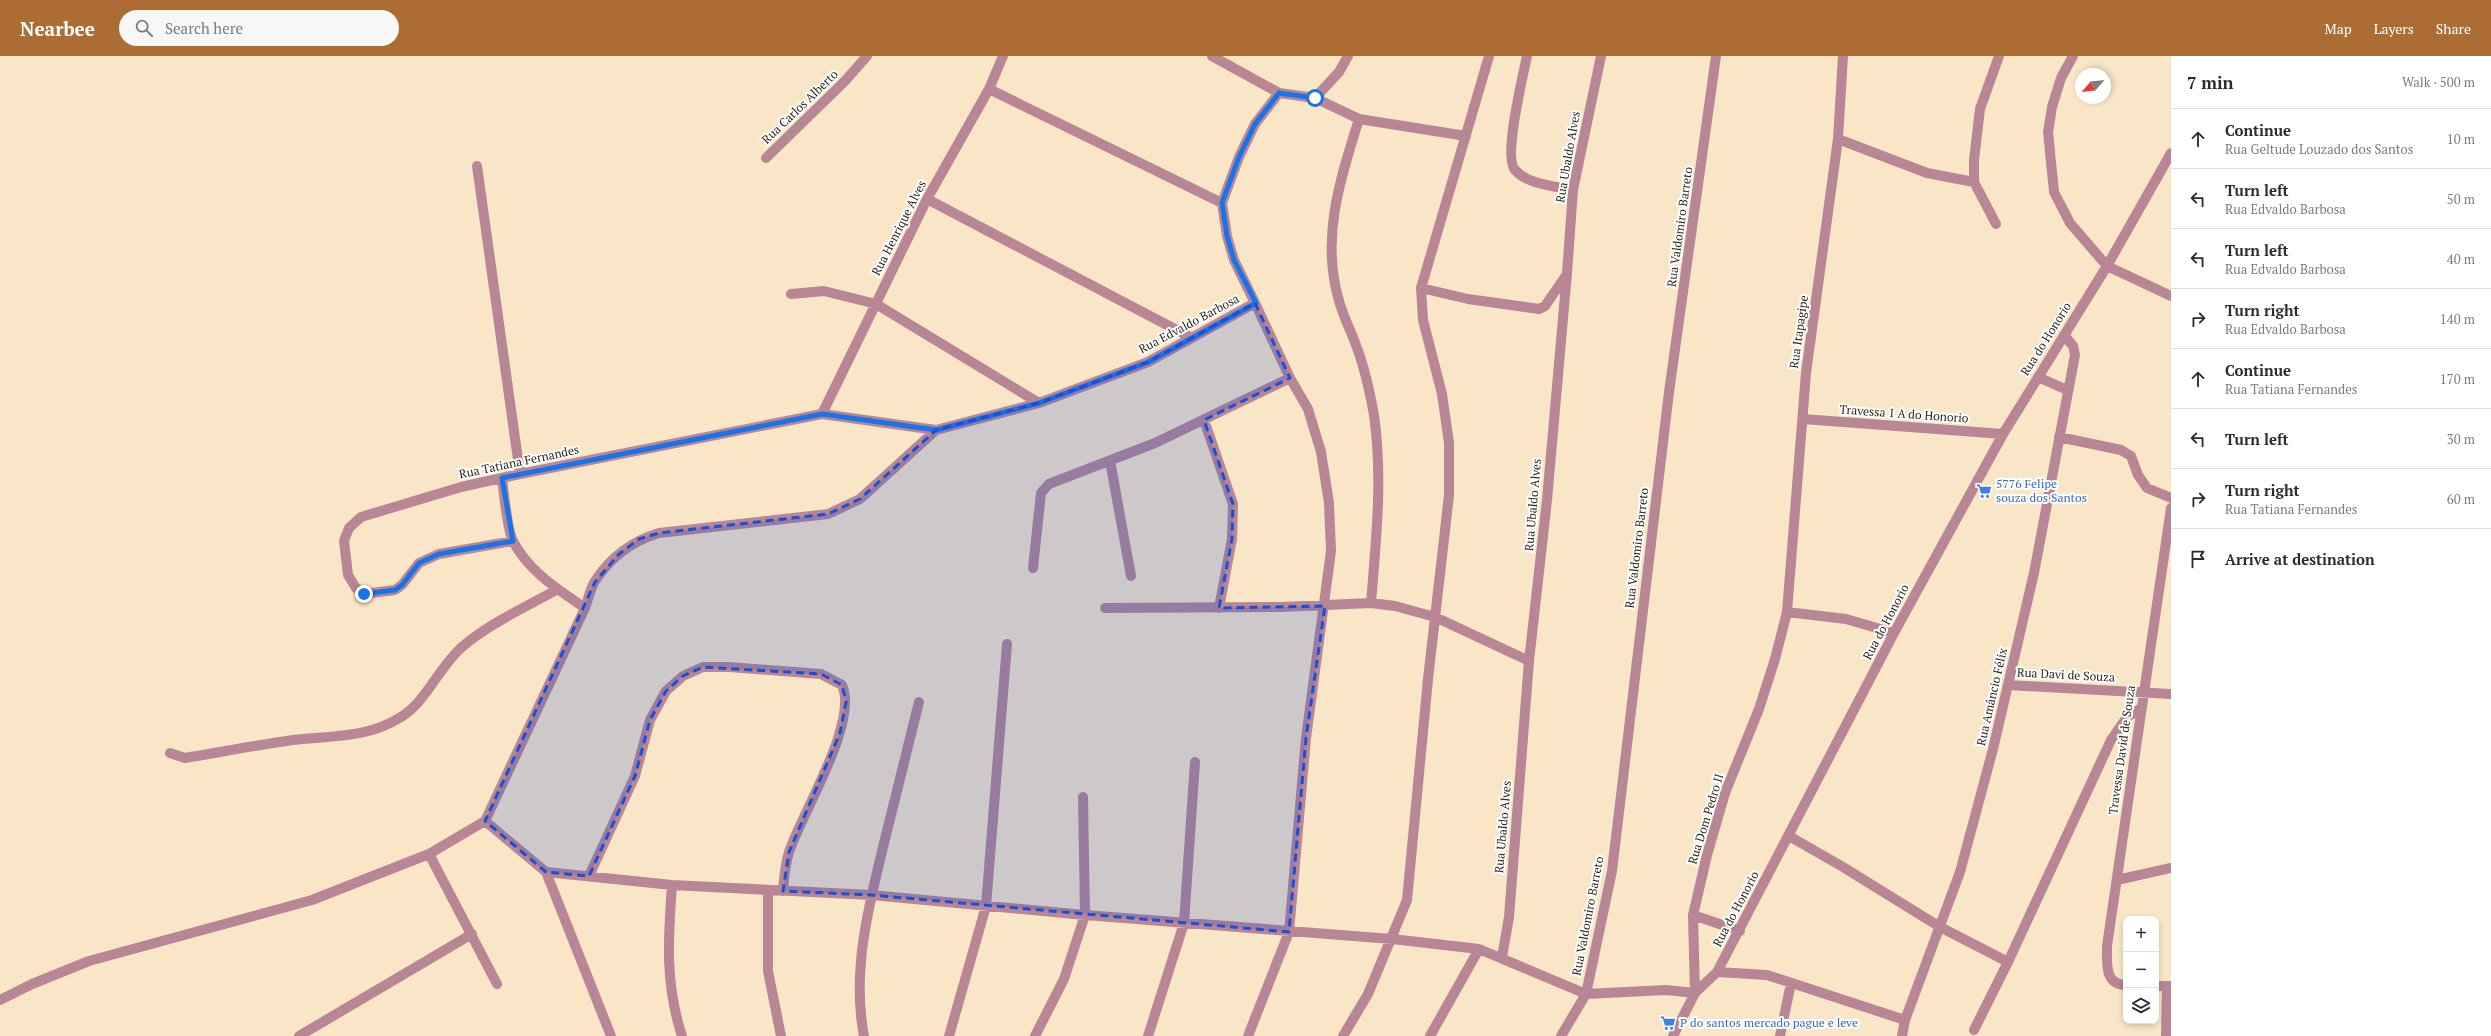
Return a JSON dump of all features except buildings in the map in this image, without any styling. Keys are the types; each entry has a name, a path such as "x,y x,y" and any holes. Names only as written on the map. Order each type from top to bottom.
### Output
{"street":[{"name":"Rua Carlos Alberto","path":"766,158 844,81 867,56"},
{"name":"Rua Henrique Alves","path":"822,414 927,199 989,90 1003,56"},
{"path":"1212,56 1279,93 1315,98 1358,119 1466,136"},
{"path":"1315,98 1339,72 1348,56"},
{"path":"1343,1036 1368,994 1407,900 1435,617 1449,495 1449,443 1442,394 1423,320 1421,288 1489,56"},
{"path":"1527,56 1510,144 1512,164 1514,169 1522,176 1534,182 1572,190"},
{"name":"Rua Ubaldo Alves","path":"1502,957 1509,916 1529,661 1547,500 1567,274 1572,190 1601,56"},
{"name":"Rua Valdomiro Barreto","path":"1560,1036 1586,994 1612,871 1669,392 1716,56"},
{"name":"Rua Itapagipe","path":"1787,612 1806,373 1838,138 1843,56"},
{"path":"1996,224 1974,182 1980,109 1999,56"},
{"path":"2073,56 2061,78 2052,107 2048,132 2054,192 2070,223 2107,266 2171,296"},
{"path":"989,90 1222,203"},
{"name":"Rua Edvaldo Barbosa","path":"936,430 1039,403 1148,362 1256,303 1234,260 1227,236 1222,203 1239,157 1255,124 1279,93"},
{"path":"1358,119 1338,188 1332,224 1332,259 1338,297 1364,366 1379,459 1380,500 1371,603"},
{"path":"1838,138 1927,173 1974,182"},
{"name":"Rua do Honorio","path":"1695,993 1717,972 1740,931 1894,633 2003,434 2168,166 2171,153"},
{"path":"477,166 520,474"},
{"path":"927,199 1192,338"},
{"path":"1421,288 1468,299 1539,309 1545,306 1567,274"},
{"path":"791,294 824,291 876,304 1039,403"},
{"path":"1248,1036 1289,932 1306,738 1325,606 1331,551 1329,502 1321,452 1308,409 1290,378 1256,303"},
{"name":"Rua Amâncio Félix","path":"1902,1036 1905,1020 1960,872 2008,685 2034,572 2067,390 2075,355 2073,346 2064,335"},
{"path":"2038,377 2067,390"},
{"path":"1034,568 1041,493 1049,484 1056,480 1110,461 1204,420 1290,378"},
{"name":"Rua Tatiana Fernandes","path":"513,541 439,554 423,560 402,585 395,590 378,594 364,594 356,588 348,575 344,541 349,528 361,517 461,487 822,414 936,430"},
{"name":"Travessa 1 A do Honorio","path":"1802,419 2003,434"},
{"path":"1204,420 1233,504 1232,539 1219,608"},
{"path":"0,1000 32,984 89,961 312,900 429,854 485,821 585,608 595,582 619,554 639,539 659,533 828,514 860,499 936,430"},
{"path":"2059,437 2121,450 2131,456 2138,475 2147,488 2171,498"},
{"path":"1110,461 1131,576"},
{"path":"502,478 513,541 530,565 558,589 585,608"},
{"name":"Travessa David de Souza","path":"2123,984 2113,982 2107,968 2107,946 2140,709 2168,552 2171,508"},
{"path":"170,753 185,758 291,740 370,732 402,717 415,706 438,673 462,647 504,619 558,589"},
{"path":"1105,608 1219,608 1325,606 1371,603 1395,606 1435,617 1529,661"},
{"path":"1787,612 1846,619 1894,633"},
{"name":"Rua Dom Pedro II","path":"1673,1036 1695,993 1693,915 1725,793 1759,709 1775,659 1787,612"},
{"path":"949,1036 986,906 1006,644"},
{"path":"589,876 635,776 650,720 666,691 683,676 703,667 821,674 842,685 846,702 840,733 789,852 783,891"},
{"name":"Rua Davi de Souza","path":"2008,685 2171,694"},
{"path":"864,1036 860,1014 858,978 871,895 919,702"},
{"path":"1974,1030 2008,962 2111,740 2127,717 2140,709"},
{"path":"1148,1036 1184,923 1195,762"},
{"path":"1035,1036 1064,979 1085,915 1083,797"},
{"path":"485,821 546,872 611,1036"},
{"path":"1789,836 1843,867 1940,927 2008,962"},
{"path":"429,854 497,984"},
{"path":"2117,880 2171,868"},
{"path":"546,872 672,885 871,895 1085,915 1392,939 1479,949 1502,957 1586,994 1666,990 1695,993"},
{"path":"672,885 667,967 674,1012 682,1036"},
{"path":"768,890 768,971 781,1036"},
{"path":"1693,915 1740,931"},
{"path":"299,1036 472,934"},
{"path":"1430,1036 1479,949"},
{"path":"1717,972 1767,975 1905,1020"},
{"path":"1780,1036 1791,983"},
{"path":"2166,1036 2169,986"}],"highlighted area":[{"path":"1255,303 1290,378 1204,420 1233,504 1232,539 1219,608 1325,606 1306,738 1289,932 871,895 783,891 789,852 840,733 846,702 842,685 821,674 703,667 683,676 666,691 650,720 635,776 589,876 546,872 485,821 595,582 619,554 639,539 659,533 828,514 860,499 936,430 1039,403 1148,362"}],"place":[{"name":"5776 Felipe souza dos Santos","path":"1984,491"},
{"name":"P do santos mercado pague e leve","path":"1668,1023"}],"route":[{"path":"364,594 378,594 395,590 402,585 419,563 439,554 513,541 502,478 822,414 936,430 1039,403 1148,362 1256,303 1234,260 1227,236 1222,203 1239,157 1255,124 1279,93 1315,98"}]}
